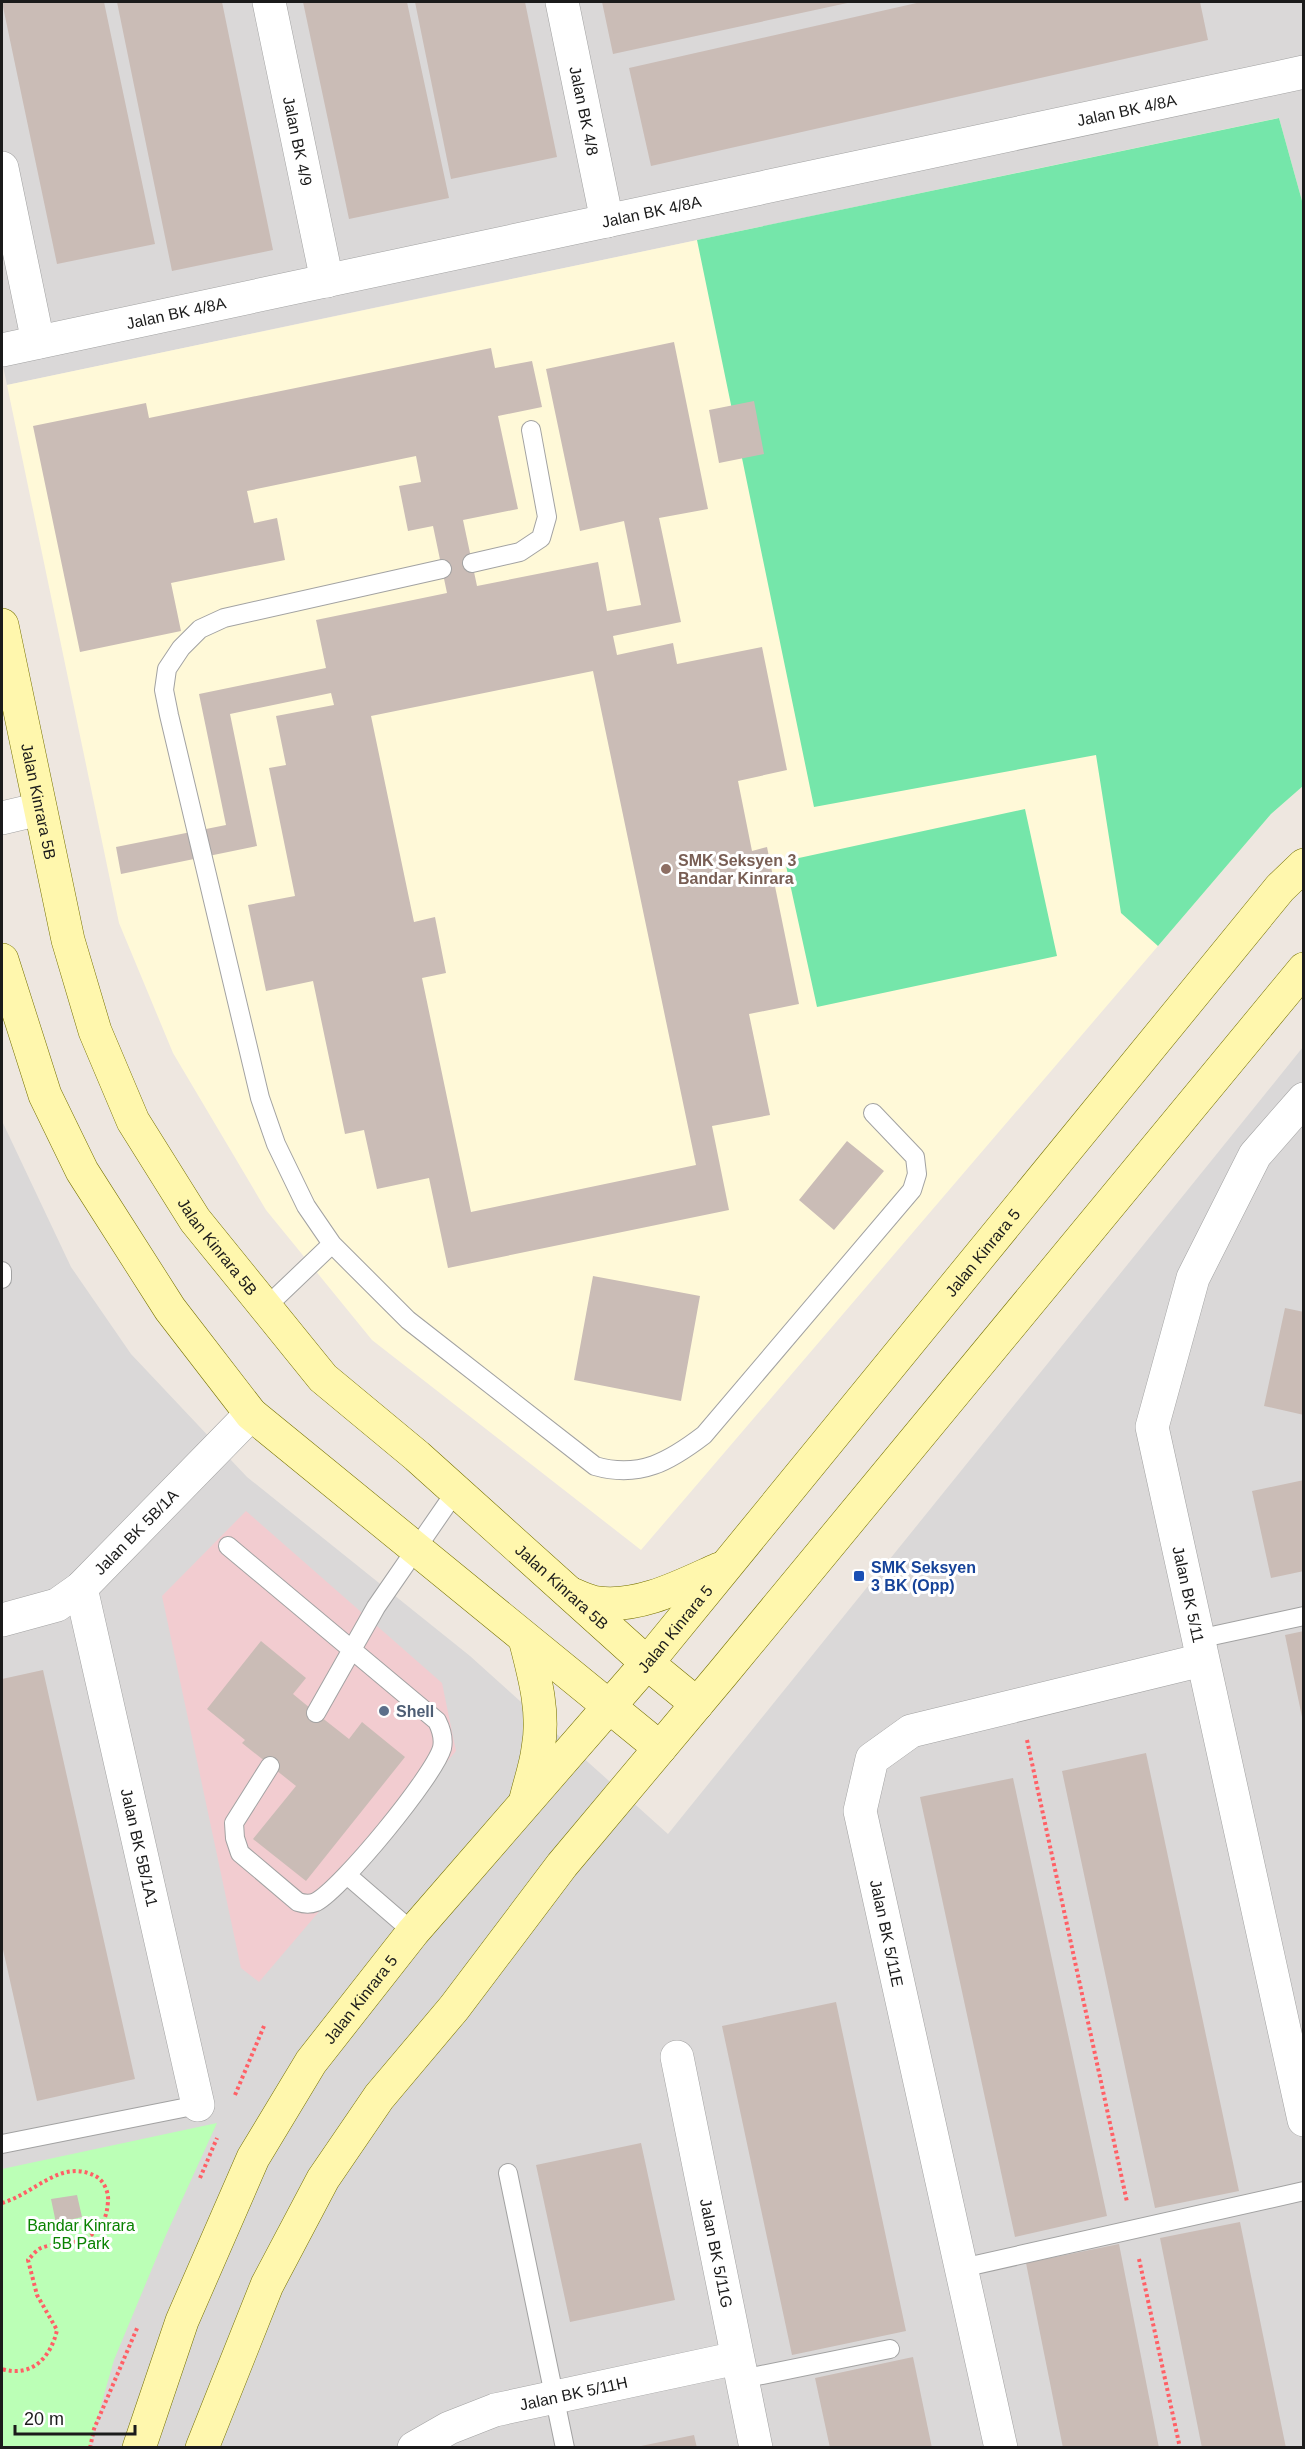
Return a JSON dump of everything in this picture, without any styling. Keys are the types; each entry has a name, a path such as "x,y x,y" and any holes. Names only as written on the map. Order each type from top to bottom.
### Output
{"main road":[{"name":"Jalan Kinrara 5B","path":"2,625 68,940 95,1030 133,1121 195,1220 323,1378 456,1491 647,1663 697,1704"},
{"name":"Jalan Kinrara 5","path":"139,2448 182,2321 253,2158 311,2062 413,1932 647,1663 1280,888 1304,865"},
{"path":"202,2448 267,2285 322,2179 379,2097 454,2008 562,1865 1304,969"},
{"path":"3,972 45,1095 82,1171 170,1309 251,1414 660,1748"},
{"path":"570,1594 595,1603 616,1604 670,1591 727,1565"},
{"path":"525,1639 537,1687 540,1722 539,1748 525,1803"}],"street":[{"name":"Jalan BK 4/9","path":"269,2 327,280"},
{"name":"Jalan BK 4/8","path":"562,2 607,221"},
{"name":"Jalan BK 4/8A","path":"2,350 1304,72"},
{"path":"2,168 39,342"},
{"path":"2,818 40,810"},
{"name":"Jalan BK 5/11","path":"1304,1099 1255,1155 1194,1278 1152,1427 1304,2120"},
{"name":"Jalan BK 5B/1A","path":"2,1620 57,1605 81,1588 251,1414"},
{"name":"Jalan BK 5B/1A1","path":"81,1588 198,2105"},
{"name":"Jalan BK 5/11E","path":"1000,2448 860,1811 872,1759 911,1731 1020,1704 1200,1649"},
{"name":"Jalan BK 5/11G","path":"677,2057 756,2448"},
{"name":"Jalan BK 5/11H","path":"414,2448 449,2428 495,2410 555,2396 740,2369"}],"lane":[{"path":"472,563 520,552 541,538 547,517 531,430"},
{"path":"442,569 224,618 200,629 181,648 167,669 164,690 169,715 260,1098 276,1144 306,1206 332,1244 408,1320 596,1466 613,1471 656,1465 677,1456 704,1435 912,1190 917,1174 915,1157 873,1113"},
{"path":"265,1308 332,1244"},
{"path":"2,1271 2,1279"},
{"path":"316,1713 353,1651 375,1608 456,1491"},
{"path":"228,1546 437,1721 443,1745 437,1762 347,1875 316,1902 306,1904 298,1902 240,1853 235,1838 234,1823 270,1766"},
{"path":"1200,1649 1304,1616"},
{"path":"347,1875 413,1932"},
{"path":"2,2144 198,2105"},
{"path":"508,2173 566,2448"},
{"path":"962,2268 1304,2191"},
{"path":"740,2369 890,2349"}],"path":[{"path":"1020,1704 1180,2448"},
{"path":"2,2203 16,2199 64,2170 86,2171 102,2180 109,2197 106,2218 100,2227 87,2238 39,2248 28,2260 37,2295 57,2330 53,2347 43,2361 24,2369 2,2369"}],"shaded area":[{"path":"2,2 1303,2 1303,208 1278,118 7,385 2,361"},
{"name":"SMK Seksyen 3 Bandar Kinrara","path":"1279,118 1304,208 1303,786 1271,814 641,1550 372,1340 266,1210 173,1053 119,923 7,385"},
{"path":"1303,1047 1303,2447 2,2447 2,1121 71,1267 131,1354 247,1477 470,1656 668,1834"},
{"path":"246,1511 442,1683 456,1751 259,1982 241,1968 162,1596"}],"green space":[{"path":"1279,118 1304,208 1303,786 1271,814 1158,946 1121,913 1096,755 814,807 697,240"},
{"path":"1025,809 1057,956 817,1007 785,861"},
{"name":"Bandar Kinrara 5B Park","path":"217,2123 166,2235 114,2360 89,2447 2,2447 2,2169"}],"building":[{"path":"2,2 104,2 155,244 57,264"},
{"path":"117,2 222,2 273,250 172,271"},
{"path":"303,2 407,2 449,198 349,219"},
{"path":"415,2 525,2 557,157 451,179"},
{"path":"602,2 852,2 613,54"},
{"path":"921,2 1200,2 1208,40 651,166 629,68"},
{"path":"674,342 708,509 659,518 681,622 613,636 617,655 673,643 677,664 762,647 787,770 738,781 752,851 767,847 799,1004 749,1014 770,1115 712,1126 729,1210 448,1268 429,1178 377,1189 364,1130 345,1134 313,981 266,991 248,905 295,896 269,768 286,765 276,716 334,705 331,693 230,714 257,846 121,874 116,847 226,825 199,694 326,668 316,620 447,593 433,526 408,531 399,486 421,482 416,456 247,491 254,523 277,518 285,560 171,583 181,631 80,652 33,426 146,403 149,418 491,348 495,368 532,361 542,407 498,416 518,509 463,520 477,586 598,562 607,611 641,605 624,521 580,531 546,369","holes":["593,671 696,1165 471,1212 422,978 446,973 435,917 414,922 371,716"]},
{"path":"754,401 764,454 719,463 709,410"},
{"path":"847,1141 884,1171 834,1230 799,1200"},
{"path":"593,1276 700,1296 681,1401 574,1380"},
{"path":"1285,1308 1304,1312 1304,1415 1264,1406"},
{"path":"1304,1480 1304,1571 1271,1578 1252,1491"},
{"path":"1304,1631 1304,1717 1302,1717 1285,1635"},
{"path":"261,1641 306,1678 293,1694 316,1713 349,1739 362,1722 405,1757 306,1881 253,1839 296,1786 242,1743 245,1740 207,1709"},
{"path":"43,1670 135,2079 37,2101 2,1945 2,1679"},
{"path":"1146,1753 1239,2191 1155,2208 1062,1771"},
{"path":"1013,1778 1107,2216 1015,2237 920,1797"},
{"path":"836,2002 906,2331 792,2355 722,2026"},
{"path":"641,2143 675,2300 570,2322 536,2165"},
{"path":"77,2195 82,2217 56,2223 51,2199"},
{"path":"1240,2222 1286,2448 1202,2448 1160,2238"},
{"path":"1119,2244 1159,2448 1063,2448 1026,2263"},
{"path":"913,2357 932,2448 830,2448 815,2378"},
{"path":"694,2435 697,2448 641,2448 641,2446"}],"place":[{"name":"SMK Seksyen 3 Bandar Kinrara","path":"666,869"},
{"name":"SMK Seksyen 3 BK (Opp)","path":"859,1576"},
{"name":"Shell","path":"384,1711"}]}
